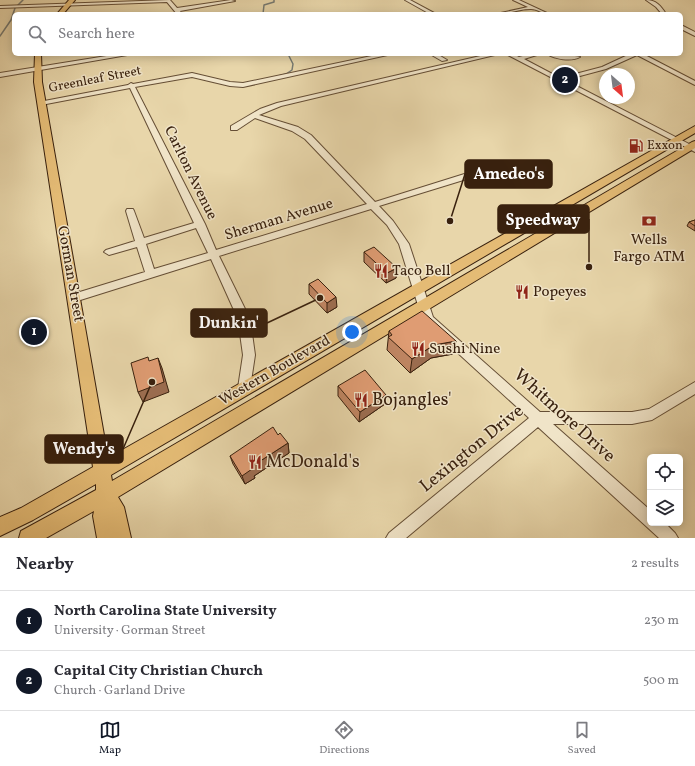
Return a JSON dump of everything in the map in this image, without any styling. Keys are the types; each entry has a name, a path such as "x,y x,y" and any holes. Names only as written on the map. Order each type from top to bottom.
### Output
{"main road":[{"path":"62,12 70,2"},
{"name":"Gorman Street","path":"38,56 37,69 41,103 106,495 102,516 106,538"},
{"name":"Western Boulevard","path":"28,538 106,495 687,145 695,129"},
{"name":"Western Boulevard","path":"0,528 418,287 687,145"},
{"name":"Gorman Street","path":"106,495 115,507 122,538"}],"street":[{"path":"192,0 203,12"},
{"path":"407,0 430,12"},
{"path":"515,0 542,12"},
{"path":"648,0 658,6 662,12"},
{"path":"0,7 70,2 168,1 176,10 214,2 234,2"},
{"path":"214,2 222,10"},
{"path":"509,12 531,8"},
{"path":"683,28 695,34"},
{"path":"688,36 695,34"},
{"path":"0,75 118,56"},
{"name":"Greenleaf Street","path":"41,103 192,75 204,76 233,85 243,85 380,56"},
{"path":"437,56 444,60"},
{"path":"234,128 265,108 283,102 487,56"},
{"path":"513,56 687,145"},
{"path":"518,59 529,56"},
{"path":"557,56 564,58 577,56"},
{"path":"559,80 604,68 631,56"},
{"path":"643,56 695,83"},
{"name":"Carlton Avenue","path":"132,85 200,224 244,319 249,356 244,388"},
{"name":"Whitmore Drive","path":"253,116 290,127 304,134 316,144 401,237 407,251 426,315 431,322 647,517"},
{"name":"Sherman Avenue","path":"74,298 493,168"},
{"path":"130,211 151,274"},
{"path":"109,252 200,224"},
{"name":"Lexington Drive","path":"394,538 538,419 546,417 632,418 647,416 695,387"},
{"path":"657,526 670,538"}],"building":[{"path":"695,220 695,226 689,222"},
{"path":"374,247 397,268 387,273 364,252"},
{"path":"318,279 336,297 327,303 309,284"},
{"path":"422,311 456,341 434,345 412,359 388,337 392,335 389,331"},
{"path":"148,357 149,361 158,358 164,382 138,392 131,363"},
{"path":"365,370 386,395 360,412 338,386"},
{"path":"273,427 278,435 280,433 288,443 251,467 252,469 242,476 230,456"}],"waterway":[{"path":"18,5 23,0"},
{"path":"263,12 264,5 274,2 274,0"},
{"path":"14,12 15,8"},
{"path":"0,36 12,17"},
{"path":"278,76 286,74 292,70 293,64 289,56"}],"place":[{"name":"Capital City Christian Church","path":"565,80"},
{"name":"Exxon","path":"636,146"},
{"name":"Amedeo's","path":"450,221"},
{"name":"Wells Fargo ATM","path":"649,221"},
{"name":"Speedway","path":"589,267"},
{"name":"Taco Bell","path":"381,271"},
{"name":"Popeyes","path":"522,292"},
{"name":"Dunkin'","path":"320,298"},
{"name":"North Carolina State University","path":"34,332"},
{"name":"Sushi Nine","path":"418,349"},
{"name":"Wendy's","path":"152,382"},
{"name":"Bojangles'","path":"361,400"},
{"name":"McDonald's","path":"255,462"}]}
